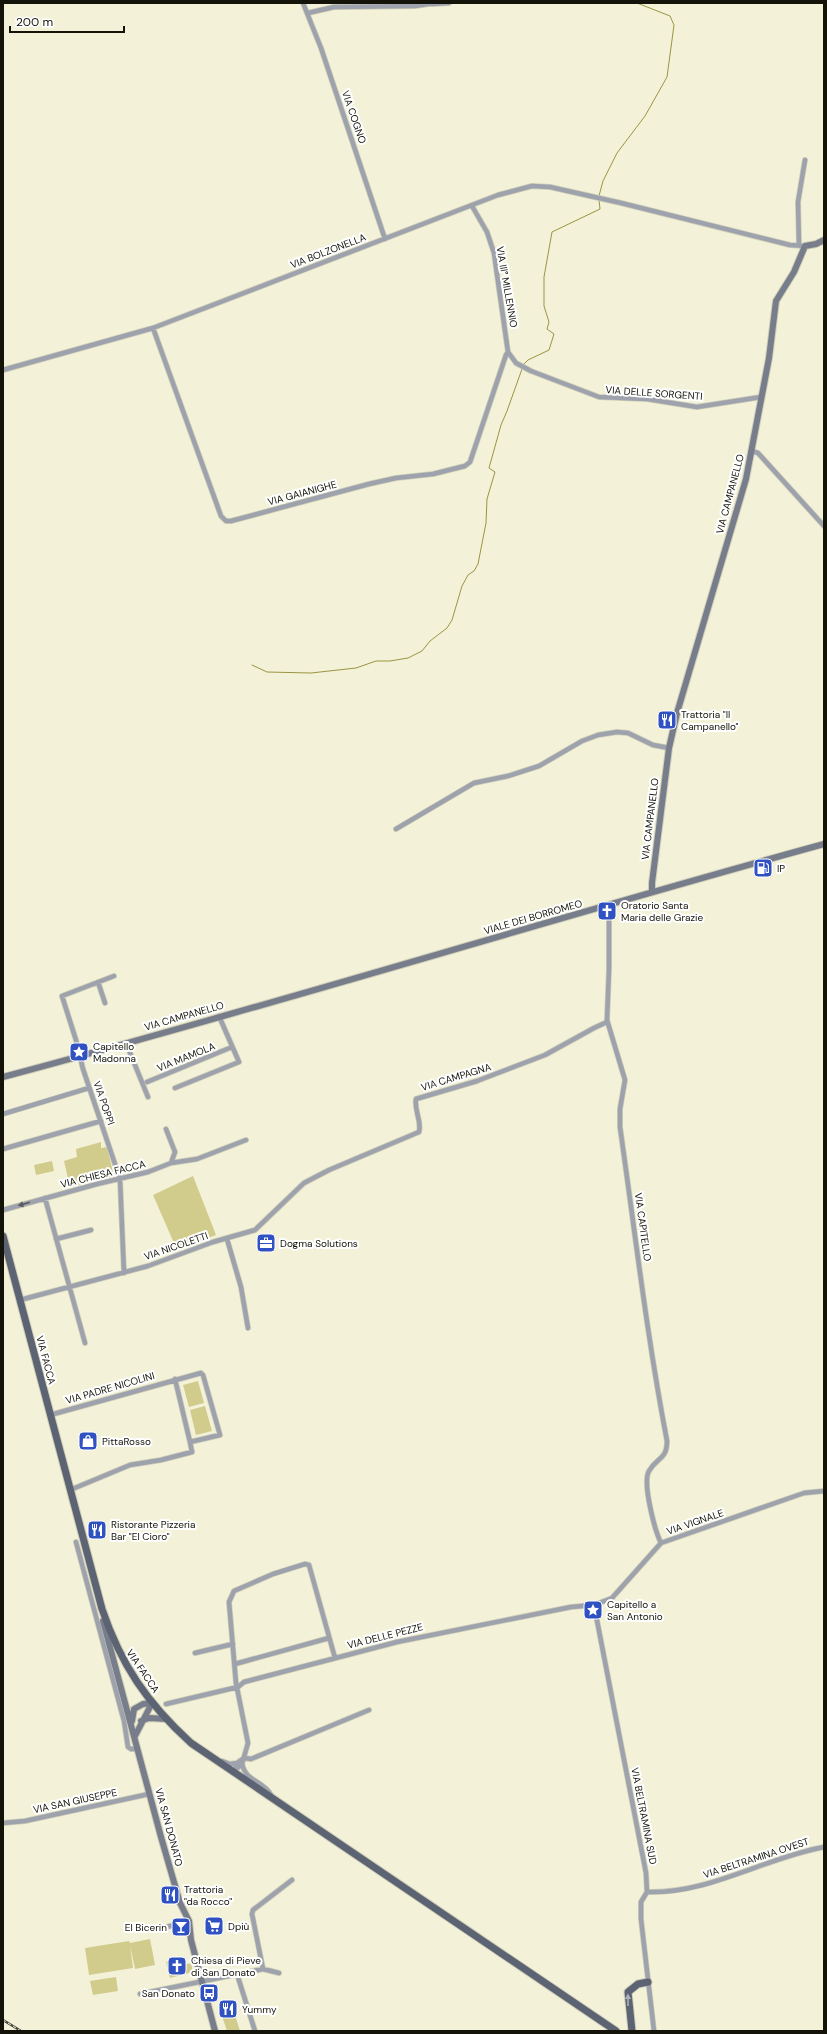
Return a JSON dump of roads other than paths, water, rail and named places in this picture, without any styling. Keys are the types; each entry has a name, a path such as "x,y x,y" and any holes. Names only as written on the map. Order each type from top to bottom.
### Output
{"main road":[{"name":"VIA FACCA","path":"3,1236 102,1609 118,1651 152,1703 191,1743 616,2031"},
{"path":"632,2031 628,1992 638,1984 648,1982"}],"street":[{"name":"VIA COGNO","path":"303,3 308,13 384,239"},
{"path":"308,13 334,7 415,6 449,3"},
{"path":"805,160 798,202 802,245 816,244 824,240"},
{"name":"VIA BOLZONELLA","path":"3,370 153,328 512,191 532,186 550,187 578,192 790,245 802,245"},
{"name":"VIA III° MILLENNIO","path":"472,206 487,232 494,253 508,352"},
{"name":"VIA CAMPANELLO","path":"652,892 669,748 677,713 746,479 769,358 776,301 794,272 802,245"},
{"name":"VIA GAIANIGHE","path":"153,328 221,516 226,521 231,521 369,484 396,478 433,474 465,466 470,462 472,457 498,377 508,352"},
{"name":"VIA DELLE SORGENTI","path":"508,352 516,363 526,368 589,394 609,399 647,399 697,407 761,397"},
{"path":"752,451 758,453 824,526"},
{"path":"396,829 474,783 508,776 539,766 582,741 598,736 617,732 628,733 653,745 669,748"},
{"name":"VIALE DEI BORROMEO","path":"248,1009 302,992 423,959 652,892 824,844"},
{"name":"VIA CAPITELLO","path":"609,905 607,1022 624,1076 620,1127 646,1321 667,1441 665,1455 649,1470 646,1481 661,1543"},
{"name":"VIA POPPI","path":"114,976 62,996 100,1121 120,1178 124,1273"},
{"path":"98,982 105,1003"},
{"name":"VIA CAMPANELLO","path":"3,1077 248,1009"},
{"path":"175,1088 239,1062 219,1016"},
{"name":"VIA CAMPAGNA","path":"320,1175 419,1132 421,1126 415,1105 416,1099 477,1081 545,1055 607,1022"},
{"path":"126,1043 148,1097"},
{"name":"VIA MAMOLA","path":"147,1082 232,1047"},
{"path":"3,1114 90,1088"},
{"path":"3,1149 100,1121"},
{"path":"166,1129 175,1152 171,1163"},
{"name":"VIA CHIESA FACCA","path":"3,1210 155,1170 171,1163 197,1160 246,1140"},
{"name":"VIA NICOLETTI","path":"20,1300 124,1273 255,1230 304,1184 320,1175"},
{"path":"45,1198 85,1343"},
{"path":"56,1239 90,1230"},
{"path":"227,1239 241,1287 248,1328"},
{"name":"VIA PADRE NICOLINI","path":"50,1415 199,1373 203,1375 220,1435 190,1442"},
{"path":"70,1490 130,1465 161,1460 192,1452 175,1379"},
{"name":"VIA VIGNALE","path":"439,1633 571,1607 594,1605 612,1598 661,1543 804,1493 824,1491"},
{"path":"76,1542 124,1721 128,1747 131,1749 138,1749"},
{"path":"234,1771 241,1761 248,1743 236,1683 234,1664 229,1602 234,1591 273,1574 305,1564 309,1565 335,1658"},
{"name":"VIA BELTRAMINA SUD","path":"594,1605 646,1872 647,1892 641,1902 654,2031"},
{"name":"VIA SAN DONATO","path":"102,1609 103,1619 135,1736 149,1794 180,1903 189,1921 189,1935 215,2031"},
{"name":"VIA DELLE PEZZE","path":"166,1704 238,1687 244,1682 335,1658 439,1633"},
{"path":"234,1664 329,1638"},
{"path":"195,1653 233,1644"},
{"path":"135,1736 141,1721 152,1703"},
{"path":"131,1724 134,1709 143,1704 152,1703"},
{"path":"199,1748 227,1763 251,1759 369,1710"},
{"path":"141,1721 149,1718 166,1719"},
{"path":"241,1761 246,1774 265,1788 271,1797"},
{"name":"VIA SAN GIUSEPPE","path":"3,1823 25,1821 149,1794"},
{"name":"VIA BELTRAMINA OVEST","path":"647,1892 694,1887 716,1882 806,1850 824,1847"},
{"path":"263,1969 252,1914 253,1910 292,1880"},
{"path":"140,1927 159,1929 189,1921"},
{"path":"140,1994 263,1969 279,1973"},
{"path":"237,1974 255,2031"}],"waterway":[{"path":"599,196 603,181 617,153 645,116 667,77 674,25 670,16 637,3"},
{"path":"524,364 528,360 549,350 554,334 547,329 549,322 544,306 544,277 552,232 600,209 599,200"},
{"path":"252,665 267,672 311,673 356,668 376,661 390,661 408,658 422,651 430,641 447,628 452,620 462,586 468,575 474,571 478,564 486,523 487,499 495,472 489,468 501,425 522,369"}],"railway":[{"path":"3,2020 21,2031"}],"place":[{"name":"Trattoria \"Il Campanello\"","path":"667,720"},
{"name":"IP","path":"763,868"},
{"name":"Oratorio Santa Maria delle Grazie","path":"607,911"},
{"name":"Capitello Madonna","path":"79,1052"},
{"name":"Dogma Solutions","path":"266,1243"},
{"name":"PittaRosso","path":"88,1441"},
{"name":"Ristorante Pizzeria Bar \"El Cioro\"","path":"97,1530"},
{"name":"Capitello a San Antonio","path":"593,1610"},
{"name":"Trattoria \"da Rocco\"","path":"170,1895"},
{"name":"Dpiù","path":"214,1926"},
{"name":"El Bicerin","path":"181,1927"},
{"name":"Chiesa di Pieve di San Donato","path":"177,1966"},
{"name":"San Donato","path":"209,1993"},
{"name":"Yummy","path":"228,2009"}]}
